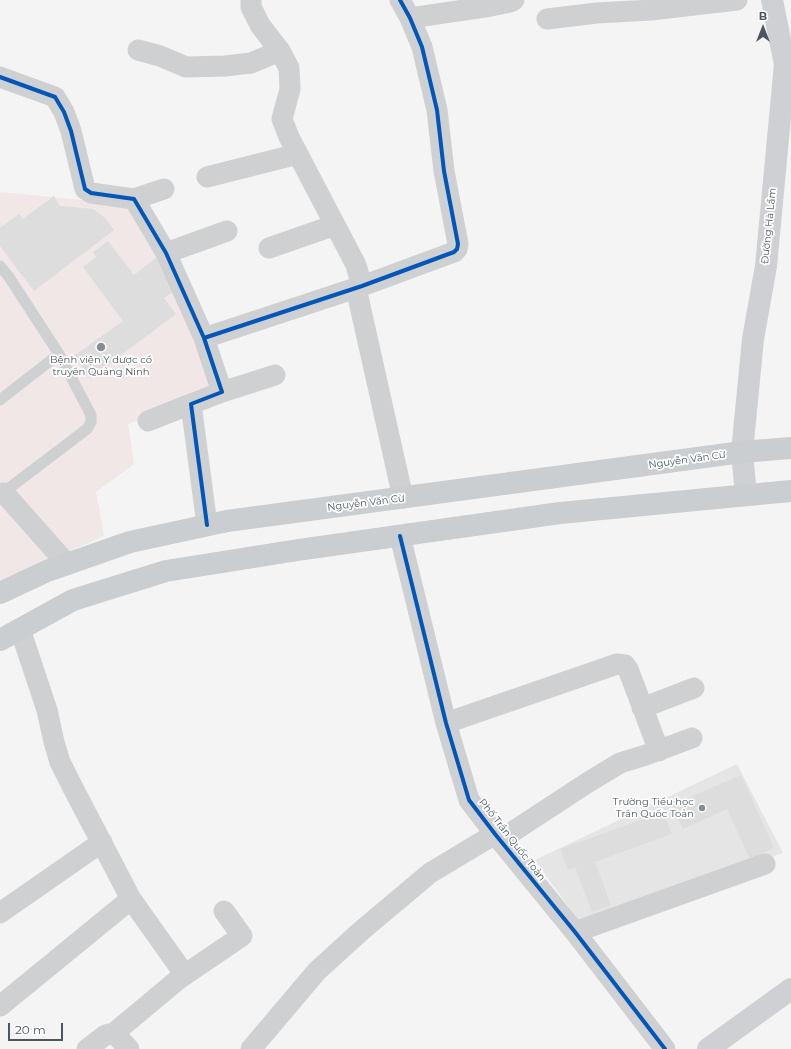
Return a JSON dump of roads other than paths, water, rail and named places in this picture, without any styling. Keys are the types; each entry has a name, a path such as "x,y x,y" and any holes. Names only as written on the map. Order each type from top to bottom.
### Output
{"main road":[{"name":"Đường Hà Lầm","path":"746,496 742,452 754,339 766,266 785,64 772,0"},
{"name":"Nguyễn Văn Cừ","path":"0,593 47,571 130,542 228,521 742,452 791,448"},
{"path":"0,640 73,600 166,571 298,550 560,513 791,491"},
{"path":"708,1049 791,989"}],"street":[{"path":"251,0 251,7 260,25 280,51 289,68 290,89 282,119 289,137 356,265 359,287 403,498"},
{"path":"204,338 359,287 454,252 457,249 458,244 444,171 437,110 422,47 405,9 491,6 514,0"},
{"path":"547,19 597,12 651,10 737,0"},
{"path":"138,50 160,56 186,67 225,66 251,62 280,51"},
{"path":"0,77 55,97 64,112 71,131 85,189 91,193 134,200 164,190"},
{"path":"207,177 298,154"},
{"path":"134,200 166,253 204,338 222,392"},
{"path":"269,248 335,225"},
{"path":"166,253 228,231"},
{"path":"148,421 222,392 275,376"},
{"path":"190,404 207,525"},
{"path":"2,494 67,564"},
{"name":"Phố Trần Quốc Toản","path":"400,536 446,723 469,800 497,837 575,932 665,1049"},
{"path":"20,629 45,703 60,762 131,899 185,975"},
{"path":"446,723 617,664 624,665 628,669 659,751"},
{"path":"642,708 694,688"},
{"path":"251,1049 317,971 361,931 430,873 497,837 620,763 659,751 692,738"},
{"path":"0,913 102,842"},
{"path":"575,932 765,864"},
{"path":"0,1006 131,899"},
{"path":"87,1049 104,1036 114,1033 185,975 242,936 224,911"},
{"path":"114,1033 128,1049"}],"lane":[{"path":"0,266 9,277 59,354 91,415 91,422 87,428 2,494"},
{"path":"0,400 59,354"}],"place":[{"name":"Bệnh viện Y dược cổ truyền Quảng Ninh","path":"101,347"},
{"name":"Trường Tiểu học Trần Quốc Toản","path":"702,808"}]}
